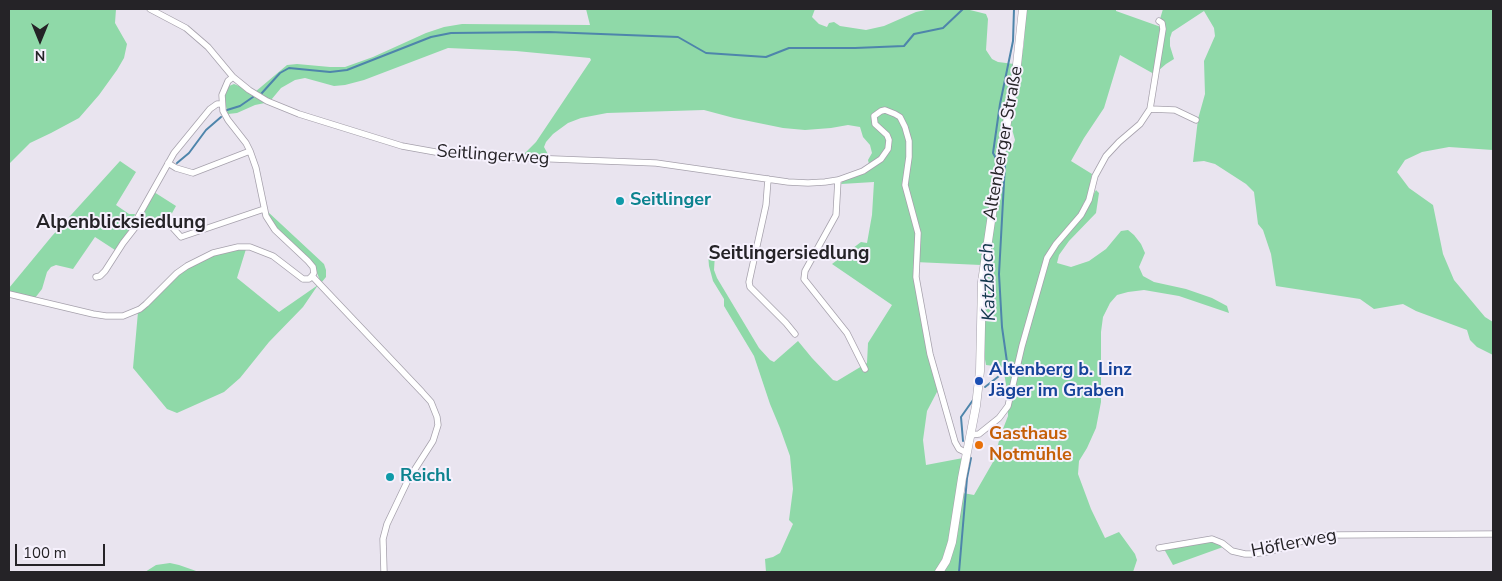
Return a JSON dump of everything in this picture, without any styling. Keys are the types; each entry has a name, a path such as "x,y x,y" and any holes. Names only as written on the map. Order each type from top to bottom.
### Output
{"street":[{"name":"Seitlingerweg","path":"150,9 186,28 208,47 233,77 257,96 279,106 376,139 416,150 482,157 666,164 808,183 838,180 868,168 885,154 888,149 889,140 887,135 875,124 874,116 885,110 895,114 900,117 909,141 906,190 918,234 916,277 930,354 955,442 959,449 967,453"},
{"name":"Altenberger Straße","path":"939,572 946,561 952,542 967,453 972,435 979,381 982,282 1000,160 1016,74 1023,9"},
{"path":"972,435 979,434 999,418 1008,406 1022,346 1051,251 1082,214 1089,200 1095,176 1106,156 1118,142 1140,124 1150,110 1164,29 1159,21"},
{"path":"9,294 93,314 124,316 140,309 177,273 187,266 213,253 238,247 250,247 273,256 303,279 309,279 314,273 313,267 275,230 266,216 256,168 250,151 228,120 222,104 222,95 225,87 233,77"},
{"path":"96,276 100,276 105,271 123,242 137,225 138,217 174,153 210,109 217,104 222,104"},
{"path":"1150,110 1174,110 1196,120"},
{"path":"168,163 186,172 193,173 250,151"},
{"path":"768,179 766,205 749,282 750,286 786,323 794,334"},
{"path":"838,180 836,215 805,271 804,279 847,333 865,369"},
{"path":"137,225 165,224 172,227 181,238 264,209"},
{"path":"312,276 431,402 437,417 436,433 433,441 408,480 387,524 382,550 384,572"},
{"name":"Höflerweg","path":"1159,548 1212,539 1222,543 1232,551 1253,554 1272,551 1309,539 1332,535 1493,534"}],"green space":[{"path":"9,9 116,9 115,23 127,44 124,58 117,70 79,118 30,143 9,164"},
{"path":"586,9 815,9 812,17 819,24 827,27 829,23 834,22 840,26 866,30 884,26 916,12 930,9 966,9 986,14 988,19 986,50 992,59 998,62 1014,64 981,265 915,262 938,390 927,411 923,440 926,465 963,458 946,552 935,572 766,572 765,559 780,553 793,524 789,520 793,489 790,456 754,356 724,306 724,299 713,281 709,266 708,254 715,254 714,270 717,278 759,348 770,360 774,362 798,341 833,380 837,381 867,363 868,343 892,305 832,264 861,242 867,243 872,215 874,182 841,184 843,181 858,175 869,164 868,160 872,153 870,145 863,137 860,127 848,125 805,130 783,128 704,110 607,113 581,118 568,123 553,134 544,147 550,158 521,157 536,142 591,60 590,58 516,51 448,48 364,80 345,85 334,86 305,78 295,80 281,88 271,100 255,92 287,65 345,67 373,57 426,33 462,24 590,25"},
{"path":"1116,9 1116,11 1161,27 1154,74 1120,55 1104,108 1071,161 1092,174 1087,198 1083,204 1088,204 1096,190 1099,193 1096,213 1069,241 1059,255 1057,263 1071,267 1089,261 1106,249 1121,231 1128,230 1141,244 1145,253 1139,267 1143,276 1154,282 1186,289 1212,298 1227,306 1229,313 1179,296 1144,290 1117,295 1110,303 1103,317 1101,332 1101,402 1096,428 1079,461 1078,474 1091,509 1105,538 1119,532 1135,554 1137,560 1133,572 943,572 952,554 957,536 963,493 974,495 993,462 1008,416 1007,390 1003,367 986,365 983,348 984,291 1005,152 1015,140 1010,122 1024,44 1025,10"},
{"path":"1163,9 1493,9 1493,150 1449,147 1422,152 1405,160 1397,172 1409,188 1433,205 1443,254 1454,280 1485,317 1493,322 1493,355 1477,347 1470,340 1467,330 1416,311 1403,304 1374,309 1360,299 1276,286 1271,254 1263,230 1258,224 1254,192 1246,184 1215,164 1204,161 1193,162 1198,119 1205,94 1204,61 1215,36 1214,28 1204,11 1172,32 1170,46 1174,59 1158,71 1165,30 1160,19"},
{"path":"234,84 265,103 237,113 228,114 224,99 225,91"},
{"path":"120,161 136,172 116,205 129,214 135,214 129,230 115,250 95,237 73,269 56,265 51,267 47,272 42,289 35,298 9,292 9,288 52,236"},
{"path":"154,192 176,206 167,222 141,222 140,216"},
{"path":"267,211 324,264 326,277 321,283 313,263 278,230"},
{"path":"246,249 237,278 279,312 318,285 303,307 269,342 240,378 224,392 177,413 167,409 133,368 138,312 144,309 177,275 190,265 220,252"},
{"path":"1211,540 1223,547 1173,565 1164,549"},
{"path":"170,563 199,572 145,572 156,565"}],"waterway":[{"path":"261,94 280,73 289,68 330,72 347,70 431,37 451,33 549,32 678,37 706,53 766,57 789,48 904,46 914,34 943,28 963,9"},
{"name":"Katzbach","path":"997,160 993,153 1000,104 1013,41 1014,9"},
{"path":"227,110 240,106 253,97"},
{"path":"177,163 189,153 206,130 221,117"},
{"name":"Katzbach","path":"985,387 1008,369 1002,327 999,274 1005,164"},
{"name":"Katzbach","path":"963,441 961,417 973,400"},
{"name":"Katzbach","path":"959,572 967,478 971,458"}],"place":[{"name":"Seitlinger","path":"620,201"},
{"name":"Altenberg b. Linz Jäger im Graben","path":"979,381"},
{"name":"Gasthaus Notmühle","path":"979,445"},
{"name":"Reichl","path":"390,477"}],"district":[{"name":"Alpenblicksiedlung","path":"121,223"},
{"name":"Seitlingersiedlung","path":"789,254"}]}
